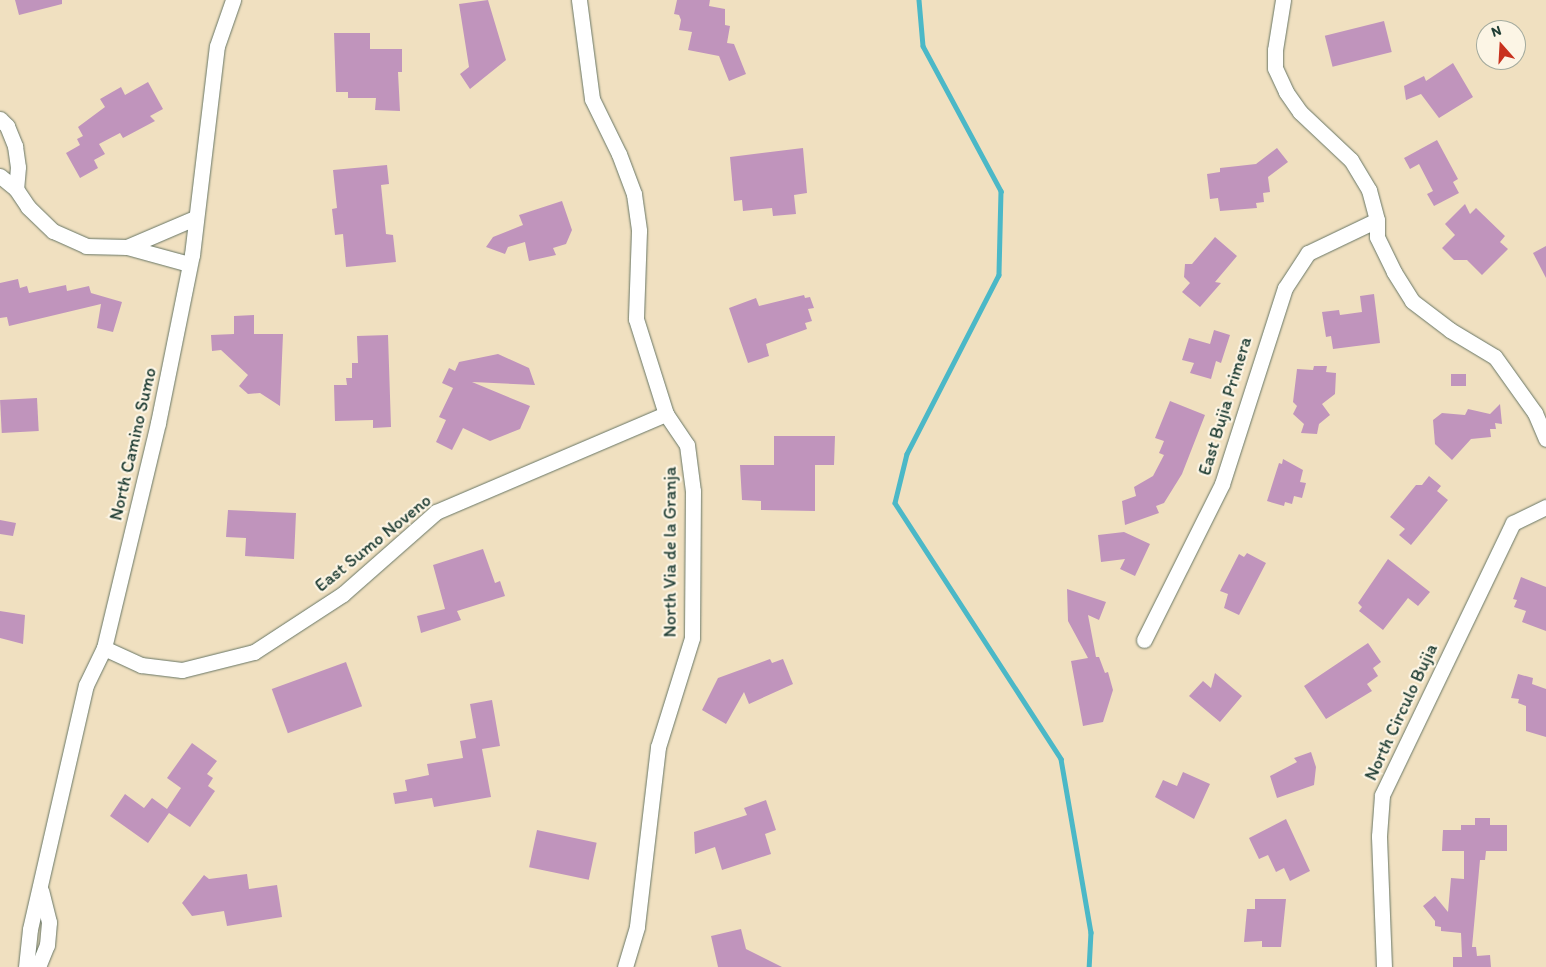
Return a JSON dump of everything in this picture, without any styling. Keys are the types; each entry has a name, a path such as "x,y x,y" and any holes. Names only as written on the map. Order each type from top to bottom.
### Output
{"street":[{"name":"North Camino Sumo","path":"26,967 30,929 41,890 86,685 104,648 158,423 189,264 217,46 233,0"},
{"name":"North Via de la Granja","path":"579,0 592,98 619,154 634,194 639,231 636,319 666,414 687,445 693,491 692,638 658,747 637,927 626,967"},
{"path":"1283,0 1275,50 1276,68 1286,92 1300,112 1351,160 1369,190 1377,220 1377,237 1412,301 1450,330 1495,357 1535,413 1546,439"},
{"path":"0,119 7,126 15,146 18,167 16,189"},
{"path":"0,176 16,189 28,207 53,231 86,246 127,246 189,264"},
{"path":"127,246 194,218"},
{"name":"East Bujia Primera","path":"1144,640 1222,484 1285,288 1308,253 1377,220"},
{"name":"East Sumo Noveno","path":"104,648 141,665 182,670 254,652 343,594 436,512 666,414"},
{"name":"North Circulo Bujia","path":"1384,967 1378,836 1382,795 1513,524 1546,507"},
{"name":"North Camino Sumo","path":"38,967 48,945 49,922 41,890"}],"building":[{"path":"15,0 62,0 62,4 19,15"},
{"path":"488,0 506,60 470,89 460,74 469,67 459,4"},
{"path":"677,0 710,0 709,6 725,9 725,25 730,26 727,43 734,44 746,74 729,81 719,56 688,50 692,32 679,30 681,20 679,15 674,14"},
{"path":"1384,21 1392,52 1333,67 1325,36"},
{"path":"334,33 370,33 370,49 402,49 402,72 398,72 400,111 375,110 376,98 348,98 348,92 336,92"},
{"path":"1453,63 1473,97 1439,118 1421,94 1406,100 1404,86 1424,76 1426,81"},
{"path":"148,82 163,109 150,116 155,121 123,138 120,133 99,144 105,154 94,160 98,168 80,178 66,153 80,145 77,139 83,136 78,127 105,107 100,99 121,87 125,95"},
{"path":"1437,140 1458,179 1453,182 1459,193 1434,206 1427,194 1433,191 1419,164 1410,169 1404,158"},
{"path":"803,148 807,193 794,195 796,214 773,216 772,208 743,211 742,200 734,201 730,157"},
{"path":"1277,148 1288,162 1268,177 1270,192 1263,193 1264,202 1256,203 1257,208 1220,211 1218,198 1210,199 1207,174 1220,172 1220,168 1256,164"},
{"path":"387,165 389,184 381,185 386,234 393,235 396,262 346,267 343,234 335,235 332,209 337,208 333,170"},
{"path":"562,201 572,230 566,244 553,248 556,255 529,261 525,242 508,247 505,254 486,247 493,237 523,225 519,215"},
{"path":"1465,204 1470,214 1476,208 1505,236 1500,242 1508,249 1482,275 1467,260 1454,260 1442,248 1455,235 1445,224"},
{"path":"1215,237 1237,256 1215,282 1221,283 1200,307 1182,292 1190,283 1184,277 1185,264 1192,264"},
{"path":"1546,246 1546,278 1533,253"},
{"path":"18,279 20,288 27,286 29,293 66,285 67,291 89,286 91,293 122,302 113,332 97,328 101,304 9,326 7,317 0,318 0,283"},
{"path":"1374,294 1380,343 1333,349 1331,336 1326,337 1322,312 1339,310 1340,315 1362,312 1360,296"},
{"path":"804,295 805,298 810,297 814,308 808,309 812,321 805,323 807,329 766,344 769,356 748,363 729,308 756,298 759,306"},
{"path":"254,315 254,334 283,334 280,406 260,393 248,394 239,386 248,375 221,350 212,351 211,335 234,334 234,316"},
{"path":"1214,330 1230,335 1221,363 1216,361 1211,379 1190,373 1194,363 1182,360 1189,338 1210,344"},
{"path":"388,335 391,427 373,428 373,420 335,421 334,385 347,385 346,378 352,378 352,363 358,363 357,336"},
{"path":"498,354 529,368 535,385 472,382 530,406 520,429 490,441 463,428 452,450 436,442 446,420 439,417 453,388 442,383 449,368 455,371 459,362"},
{"path":"1314,366 1327,366 1326,372 1336,373 1335,394 1322,404 1330,415 1319,424 1317,434 1301,433 1304,424 1293,414 1297,406 1293,402 1297,369 1313,370"},
{"path":"1451,374 1466,374 1466,386 1451,386"},
{"path":"37,398 39,431 2,433 0,400"},
{"path":"1170,401 1205,415 1182,474 1164,503 1156,506 1159,513 1125,525 1122,501 1136,496 1134,487 1153,476 1164,455 1159,453 1164,441 1155,438"},
{"path":"1500,404 1502,424 1495,423 1496,429 1490,429 1491,437 1471,439 1452,460 1435,444 1433,420 1442,413 1465,415 1468,409 1490,414"},
{"path":"774,436 835,436 834,465 815,465 815,511 761,510 761,501 742,500 740,465 774,465"},
{"path":"1283,459 1303,470 1300,482 1306,483 1302,498 1294,496 1292,504 1285,502 1284,506 1267,501 1279,463 1282,464"},
{"path":"1429,476 1441,486 1437,491 1448,500 1411,545 1399,535 1405,529 1390,517 1416,485 1422,485"},
{"path":"228,510 296,513 294,559 245,556 246,538 226,537"},
{"path":"0,520 16,523 13,536 0,534"},
{"path":"1124,532 1150,544 1135,576 1120,569 1125,559 1101,562 1098,535"},
{"path":"483,549 495,583 500,581 505,596 457,611 461,620 421,633 417,616 445,609 433,565"},
{"path":"1247,553 1266,563 1239,615 1224,608 1228,594 1220,591 1239,554 1244,557"},
{"path":"1388,559 1430,592 1418,606 1408,598 1383,630 1359,611 1362,607 1358,603"},
{"path":"1521,577 1546,587 1546,631 1522,622 1526,611 1514,607 1517,600 1513,599"},
{"path":"1067,589 1106,602 1099,620 1088,615 1096,657 1099,657 1105,673 1108,672 1113,690 1103,722 1083,726 1071,661 1088,658 1068,621"},
{"path":"0,611 25,615 23,644 0,638"},
{"path":"1368,643 1381,662 1373,668 1378,676 1367,684 1372,691 1326,719 1304,686"},
{"path":"770,659 772,663 783,659 793,684 749,704 744,692 726,724 702,710 718,678"},
{"path":"346,662 362,706 288,733 272,689"},
{"path":"1215,673 1242,696 1220,722 1189,696 1203,681 1211,688"},
{"path":"1518,674 1533,678 1532,684 1546,689 1546,737 1526,731 1526,706 1518,703 1519,699 1511,698"},
{"path":"492,700 500,746 482,749 491,797 434,807 432,798 395,804 393,793 407,791 405,780 429,775 427,764 463,758 460,741 476,738 470,704"},
{"path":"192,743 217,761 207,774 213,778 208,786 215,791 190,827 169,813 148,843 110,816 125,794 144,808 152,798 167,809 181,788 167,778"},
{"path":"1311,752 1316,767 1314,785 1277,798 1270,776 1297,762 1294,758"},
{"path":"1183,772 1210,784 1194,819 1155,797 1163,780 1177,786"},
{"path":"766,800 776,830 765,834 771,854 722,870 715,847 695,854 694,832 747,815 744,808"},
{"path":"1475,818 1490,818 1490,825 1507,825 1507,851 1486,851 1485,860 1480,860 1472,947 1476,947 1477,956 1490,955 1491,967 1453,967 1453,957 1462,957 1461,933 1441,931 1441,927 1435,926 1435,921 1423,906 1435,896 1448,912 1451,878 1464,879 1464,851 1442,851 1443,830 1461,830 1461,825 1475,825"},
{"path":"1286,819 1310,871 1290,881 1284,868 1276,872 1268,855 1259,859 1249,838"},
{"path":"537,830 597,843 589,880 529,867"},
{"path":"247,874 249,889 277,885 282,917 227,926 224,911 192,916 182,903 204,875 209,879"},
{"path":"1255,899 1286,899 1281,947 1262,947 1262,941 1244,942 1247,909 1255,909"},
{"path":"741,929 746,949 782,967 718,967 711,936"}],"waterway":[{"path":"919,0 923,46 1001,191 999,275 907,454 895,503 1061,759 1091,932 1089,967"}]}
